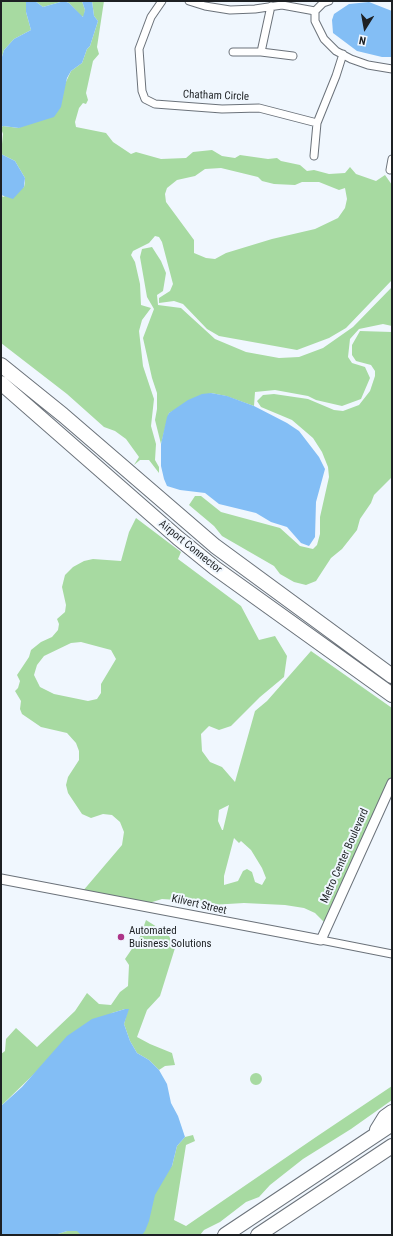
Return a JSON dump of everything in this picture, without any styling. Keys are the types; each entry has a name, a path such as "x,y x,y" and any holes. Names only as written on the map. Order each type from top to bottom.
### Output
{"highway":[{"path":"1,362 26,385"},
{"name":"Airport Connector","path":"1,365 209,542 392,676"},
{"name":"Airport Connector","path":"1,383 215,568 392,696"},
{"path":"1,394 53,429"},
{"path":"372,1137 385,1117 392,1112"},
{"path":"225,1235 392,1124"},
{"path":"258,1235 392,1146"}],"street":[{"name":"Chatham Circle","path":"162,1 151,18 139,49 140,80 145,99 155,104 222,109 259,108 317,123"},
{"path":"189,1 205,6 230,10 255,9 291,3 315,11"},
{"path":"329,1 323,3 315,11 315,21 324,39 336,51 368,65 392,69"},
{"path":"261,52 271,6"},
{"path":"233,52 261,52 293,56"},
{"path":"314,156 317,123 336,76 343,54"},
{"path":"390,170 392,160"},
{"name":"Metro Center Boulevard","path":"321,940 392,783"},
{"name":"Kilvert Street","path":"1,879 392,954"}],"green space":[{"path":"1,1 26,1 26,12 31,30 14,39 4,50 1,60"},
{"path":"35,1 64,1 43,7"},
{"path":"64,1 82,1 85,10 84,17 81,16 69,3"},
{"path":"92,1 104,1 97,47 99,54 93,61 86,93 88,100 86,104 83,103 79,108 75,122 76,127 106,133 113,142 131,154 136,152 161,159 186,158 193,152 212,150 222,156 235,158 240,155 268,159 277,158 281,161 300,165 307,171 314,170 329,174 345,173 350,167 356,174 376,181 385,175 392,185 392,280 346,328 329,338 297,350 219,336 207,329 183,304 174,301 159,303 159,298 170,291 173,284 162,242 159,237 155,236 149,243 133,251 131,255 135,262 140,284 141,305 151,308 142,320 139,331 143,366 154,399 151,426 156,444 155,460 159,467 159,473 149,460 140,460 134,465 139,457 126,439 115,431 104,427 67,394 1,343 1,195 3,197 24,187 25,178 15,161 1,154 3,134 1,128 3,126 19,128 65,84 71,71 82,63 87,49 90,46 98,21 94,16","holes":["221,168 258,177 262,181 274,184 295,185 302,182 319,182 339,190 345,188 347,199 345,208 338,218 315,229 272,239 226,253 215,259 206,258 194,253 194,240 166,202 165,194 167,188 177,180 195,176 205,169"]},
{"path":"152,247 161,261 166,273 163,291 157,295 158,305 181,308 215,339 246,352 279,358 299,357 323,348 353,327 392,287 392,326 383,324 359,329 350,339 348,357 352,363 365,367 370,378 361,399 342,406 316,400 308,396 275,390 255,392 254,406 226,396 211,393 169,413 161,444 155,420 157,393 143,338 154,309 147,297 140,257 142,249"},
{"path":"360,331 392,332 392,477 374,495 371,503 360,519 357,530 342,549 331,558 316,581 306,585 294,582 280,574 274,566 222,536 214,526 189,505 195,496 201,496 221,512 280,528 300,546 313,549 317,545 320,534 320,517 329,477 328,467 322,452 313,438 292,420 261,407 257,401 263,395 274,394 308,399 334,410 343,411 359,405 370,391 375,376 375,371 371,365 356,361 352,355 352,345"},
{"path":"136,518 181,552 178,559 241,606 259,640 275,636 287,656 284,677 260,697 231,726 219,730 209,726 201,734 202,751 210,762 222,767 235,782 255,711 267,701 311,651 392,708 392,779 324,922 315,913 304,908 285,905 244,903 211,905 206,902 162,899 149,903 82,892 122,845 124,832 120,822 112,815 103,814 91,818 82,814 68,793 66,785 68,777 79,760 79,751 76,743 67,733 41,727 22,714 20,709 21,701 15,691 18,688 20,681 17,675 29,657 31,650 41,642 52,637 58,630 59,624 57,619 65,612 66,605 62,587 65,575 73,567 84,561 93,559 121,561 129,532","holes":["81,642 111,650 116,659 101,684 101,693 97,699 88,701 54,694 40,687 34,675 37,665 44,656 71,643","229,805 223,830 218,821 219,810","234,838 239,843 241,841 251,850 266,878 262,885 255,882 252,872 247,869 243,871 238,881 224,885 224,876"]},
{"path":"146,920 168,934 175,948 160,996 147,1010 137,1037 172,1053 175,1065 165,1066 159,1070 149,1060 137,1053 130,1041 124,1024 128,1009 125,1009 112,1013 35,1073 1,1106 1,1054 5,1051 6,1039 16,1028 37,1047 75,1011 87,993 99,1004 111,1005 120,992 128,986 129,965 125,959 140,937"},
{"path":"256,1073 260,1075 262,1079 260,1083 256,1085 252,1083 250,1079 252,1075"},
{"path":"392,1086 392,1100 351,1129 303,1159 270,1185 259,1197 246,1202 220,1222 204,1230 200,1235 55,1235 67,1231 172,1166 177,1146 185,1137 193,1135 195,1141 186,1145 174,1220 186,1226"}],"water":[{"path":"26,1 35,1 43,7 64,1 69,3 83,17 85,10 82,1 92,1 94,16 98,21 90,46 87,49 82,63 71,71 67,78 61,107 54,117 19,128 3,126 1,128 1,60 4,50 14,39 31,30 26,12"},
{"path":"369,2 392,11 392,57 382,57 357,51 333,33 332,20 334,14 349,4"},
{"path":"1,154 15,161 25,178 24,187 13,199 1,195"},
{"path":"211,393 227,396 254,406 287,423 299,431 319,457 325,469 316,502 315,537 309,546 301,543 287,527 271,522 256,513 219,504 205,493 180,490 167,486 161,466 161,444 167,417 169,413 188,400 202,394"},
{"path":"129,1009 124,1024 130,1041 137,1053 149,1060 159,1070 167,1084 171,1103 178,1116 185,1137 177,1146 172,1166 155,1195 145,1231 142,1235 81,1235 77,1231 67,1231 55,1235 1,1235 1,1106 22,1087 67,1036 92,1019"}],"place":[{"name":"Automated Buisness Solutions","path":"121,937"}]}
